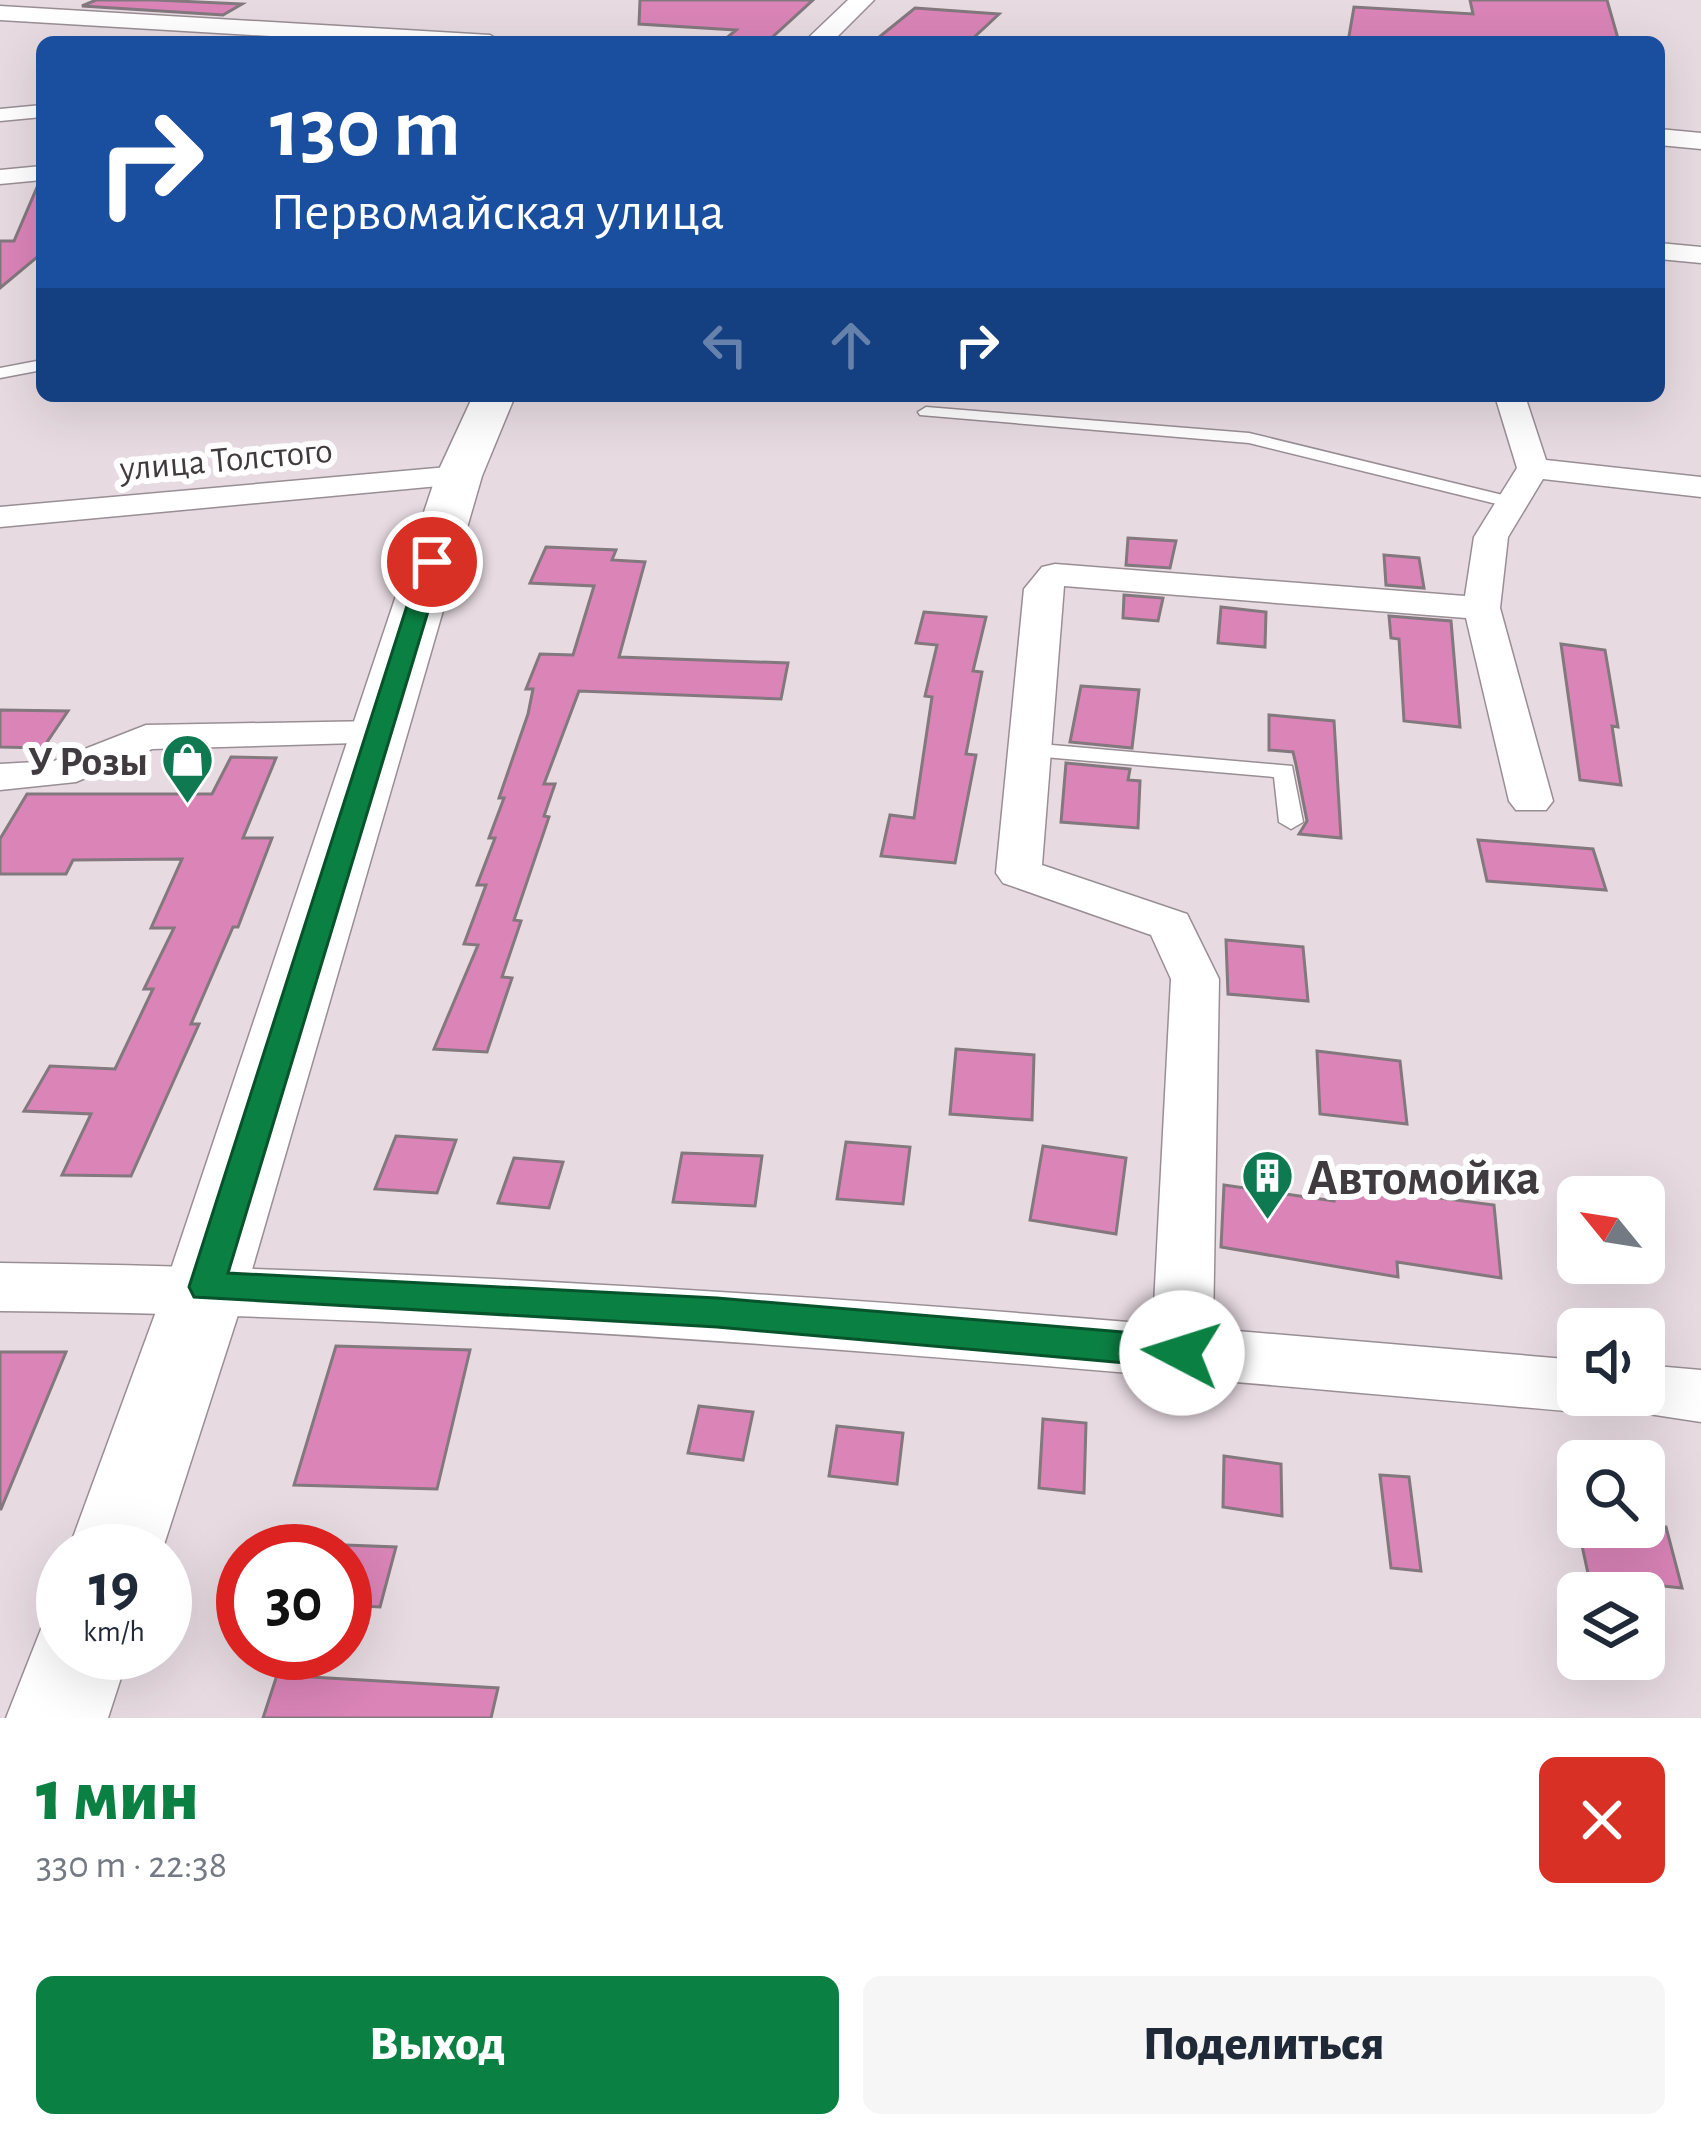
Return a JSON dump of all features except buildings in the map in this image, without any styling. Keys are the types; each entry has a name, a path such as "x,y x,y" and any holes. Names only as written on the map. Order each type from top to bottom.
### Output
{"main road":[{"path":"823,36 862,0"},
{"path":"124,1524 206,1287 460,476 491,402"},
{"path":"57,1718 70,1680"}],"street":[{"path":"0,13 389,36"},
{"path":"0,115 36,112"},
{"path":"1665,138 1701,141"},
{"path":"0,177 36,174"},
{"path":"1665,251 1701,255"},
{"path":"1512,402 1533,468"},
{"path":"1533,468 1701,487"},
{"path":"1532,801 1482,608 1491,537 1533,468"},
{"name":"улица Толстого","path":"0,517 460,476"},
{"path":"1182,1353 1195,980 1170,925 1019,873 1042,589 1055,575 1482,608"},
{"path":"0,777 61,773 146,736 377,733"},
{"path":"0,1287 206,1287 717,1312 1557,1384"},
{"path":"1665,1393 1701,1396"}],"lane":[{"path":"0,373 36,366"},
{"path":"926,412 1249,438 1509,502"},
{"path":"1029,750 1284,772 1291,823"}],"place":[{"name":"У Розы","path":"187,806"},
{"name":"Автомойка","path":"1268,1222"}],"route":[{"path":"432,562 206,1287 717,1312 1182,1353"}]}
